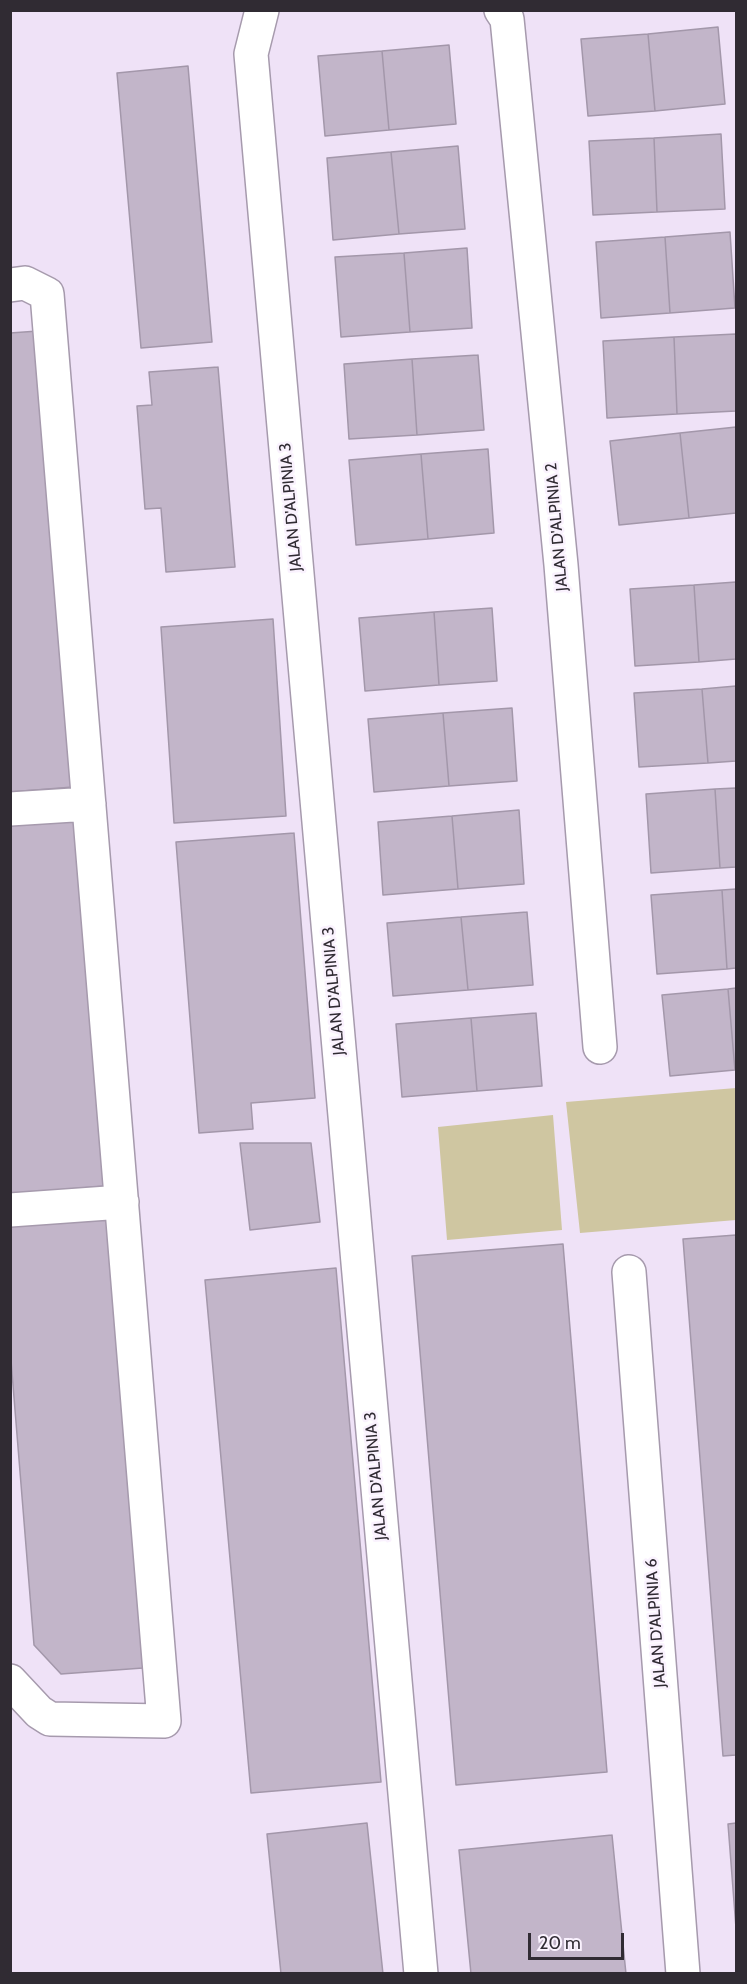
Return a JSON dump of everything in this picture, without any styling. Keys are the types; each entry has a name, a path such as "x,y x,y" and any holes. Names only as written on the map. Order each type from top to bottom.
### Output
{"street":[{"name":"JALAN D'ALPINIA 3","path":"262,10 251,54 421,1974"},
{"name":"JALAN D'ALPINIA 2","path":"501,10 507,19 561,565 600,1047"},
{"path":"10,285 25,283 47,294 165,1721 50,1719 39,1712 10,1681"},
{"path":"10,809 89,804"},
{"path":"10,1210 122,1202"},
{"name":"JALAN D'ALPINIA 6","path":"628,1272 683,1974"}],"shaded area":[{"path":"736,1088 736,1220 580,1233 566,1102"},
{"path":"553,1115 562,1230 447,1240 438,1127"}],"building":[{"path":"718,27 725,104 655,111 648,34"},
{"path":"648,34 655,111 588,116 581,39"},
{"path":"449,45 456,124 389,130 382,51"},
{"path":"382,51 389,130 325,136 318,56"},
{"path":"188,66 212,342 141,348 117,73"},
{"path":"721,134 725,209 657,212 654,138"},
{"path":"654,138 657,212 593,215 589,141"},
{"path":"458,146 465,229 399,234 391,152"},
{"path":"391,152 399,234 333,240 327,158"},
{"path":"730,232 735,308 670,313 665,237"},
{"path":"665,237 670,313 601,318 596,242"},
{"path":"467,248 472,328 410,332 404,253"},
{"path":"404,253 410,332 341,337 335,257"},
{"path":"38,331 73,787 10,792 10,333"},
{"path":"736,334 736,411 677,414 674,337"},
{"path":"674,337 677,414 607,418 603,341"},
{"path":"478,355 484,430 417,435 412,359"},
{"path":"412,359 417,435 349,439 344,364"},
{"path":"218,367 235,567 166,572 161,508 145,509 137,406 152,405 149,372"},
{"path":"736,427 736,513 689,518 680,433"},
{"path":"680,433 689,518 619,525 610,441"},
{"path":"488,449 494,533 428,539 421,454"},
{"path":"421,454 428,539 356,545 349,460"},
{"path":"736,582 736,659 699,662 694,585"},
{"path":"694,585 699,662 635,666 630,589"},
{"path":"492,608 497,681 439,685 434,612"},
{"path":"434,612 439,685 365,691 359,618"},
{"path":"273,619 286,816 174,823 161,627"},
{"path":"736,686 736,761 708,763 702,689"},
{"path":"702,689 708,763 639,767 634,693"},
{"path":"512,708 517,781 449,786 443,713"},
{"path":"443,713 449,786 374,792 368,719"},
{"path":"736,788 736,867 720,868 715,789"},
{"path":"715,789 720,868 651,873 646,794"},
{"path":"519,810 524,884 458,889 452,816"},
{"path":"76,815 105,1186 10,1194 10,820"},
{"path":"452,816 458,889 383,895 378,822"},
{"path":"294,833 315,1098 251,1103 253,1129 199,1133 176,842"},
{"path":"736,889 736,968 727,969 722,890"},
{"path":"722,890 727,969 657,974 651,895"},
{"path":"527,912 533,985 468,990 461,917"},
{"path":"461,917 468,990 393,996 387,923"},
{"path":"736,988 736,1070 735,1070 728,989"},
{"path":"728,989 735,1070 670,1076 662,995"},
{"path":"536,1013 542,1086 477,1091 471,1018"},
{"path":"471,1018 477,1091 402,1097 396,1024"},
{"path":"240,1143 311,1143 320,1222 250,1230"},
{"path":"107,1211 143,1668 61,1674 34,1645 10,1348 10,1219"},
{"path":"736,1235 736,1755 723,1756 683,1239"},
{"path":"563,1244 607,1772 456,1785 412,1256"},
{"path":"336,1268 381,1782 251,1793 205,1280"},
{"path":"367,1823 383,1974 281,1974 267,1834"},
{"path":"736,1823 736,1928 728,1824"},
{"path":"612,1835 626,1974 471,1974 459,1850"}]}
